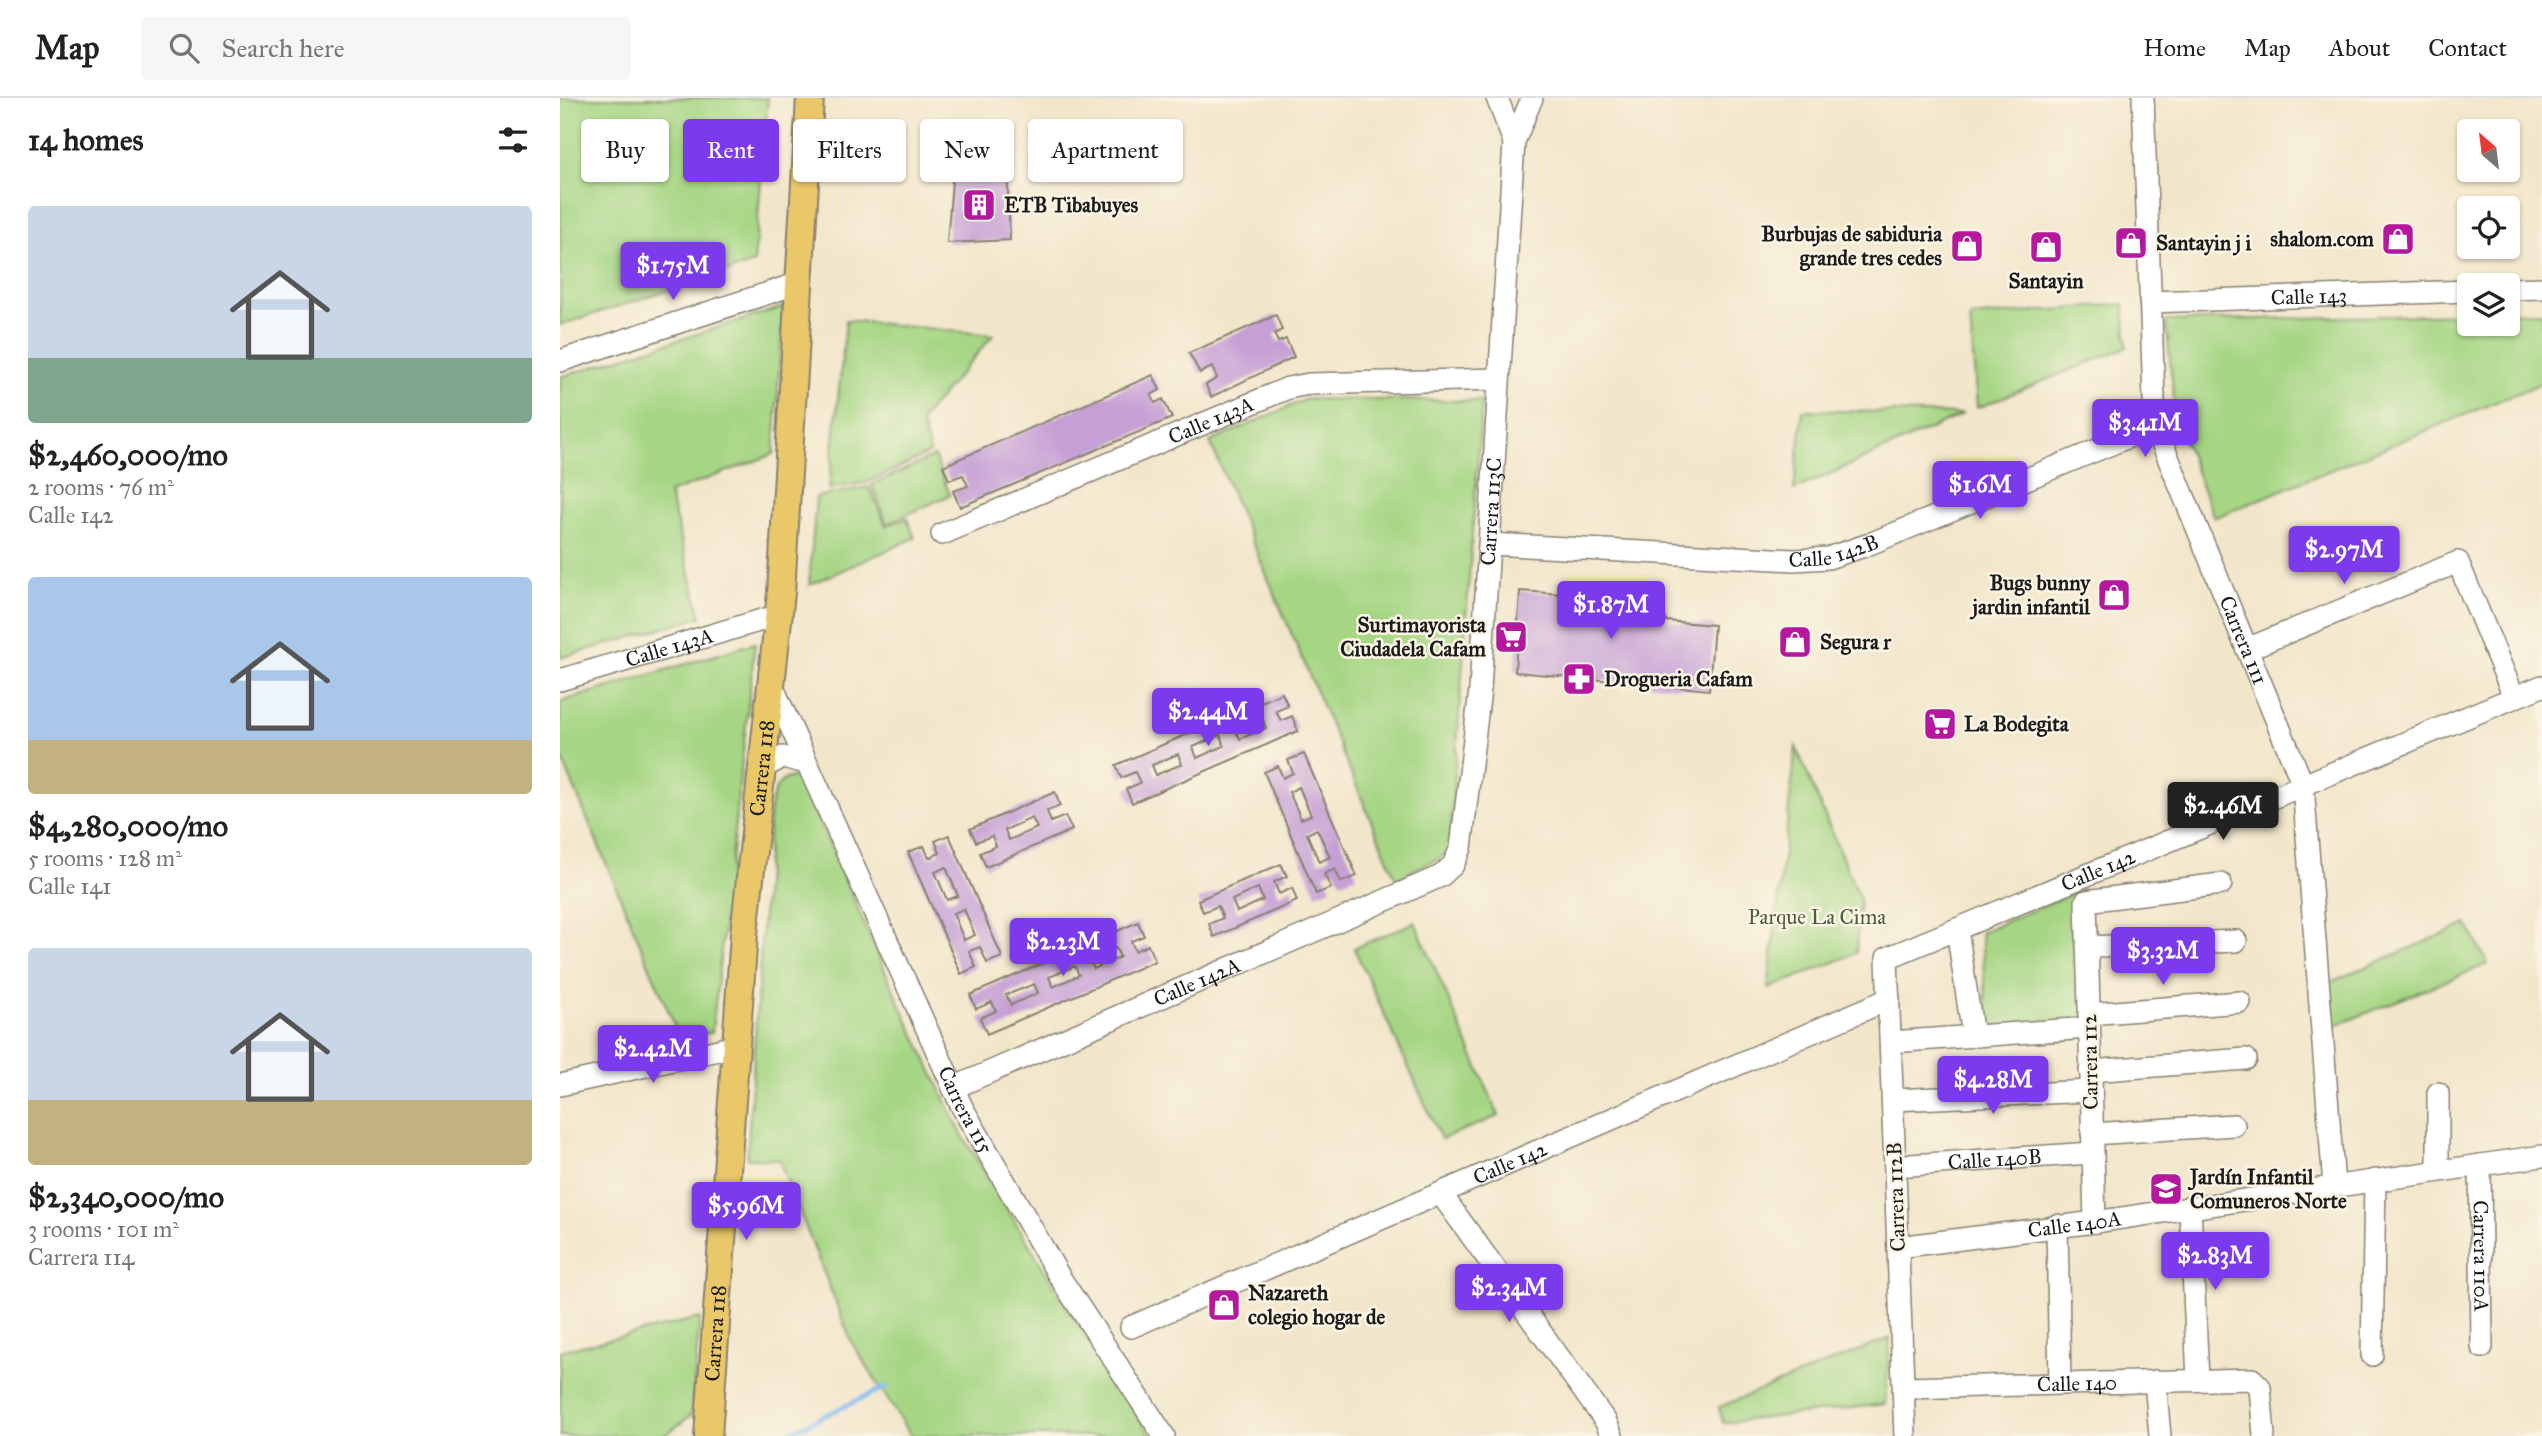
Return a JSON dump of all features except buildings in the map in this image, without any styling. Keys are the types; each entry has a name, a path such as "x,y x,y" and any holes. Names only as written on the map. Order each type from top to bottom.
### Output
{"main road":[{"name":"Carrera 118","path":"705,1433 736,1045 779,615 810,98"}],"street":[{"name":"Carrera 113C","path":"1497,98 1514,142"},
{"name":"Carrera 113C","path":"1441,876 1453,865 1461,848 1480,690 1514,142 1532,98"},
{"name":"Carrera 111","path":"2143,98 2155,426 2303,785 2334,1186"},
{"path":"560,361 799,283"},
{"path":"2520,289 2542,288"},
{"name":"Calle 143","path":"2150,302 2457,291"},
{"name":"Calle 143A","path":"942,534 1288,388 1309,384 1499,379"},
{"name":"Calle 142B","path":"1490,544 1794,560 1828,558 1867,545 2155,426"},
{"path":"2246,649 2458,562 2514,697"},
{"name":"Calle 143A","path":"560,680 779,615"},
{"name":"Carrera 115","path":"771,683 953,1088 986,1153 1059,1276 1164,1436"},
{"name":"Calle 142","path":"1887,958 2542,686"},
{"path":"762,768 783,757 806,763"},
{"name":"Calle 142A","path":"953,1088 1441,876"},
{"name":"Carrera 112","path":"2095,1222 2086,901 2221,884"},
{"path":"1958,929 1973,1036"},
{"path":"2087,947 2235,941"},
{"name":"Carrera 112B","path":"1887,958 1905,1436"},
{"name":"Calle 142","path":"1131,1327 1889,999"},
{"path":"1891,1042 1973,1036 2240,1002"},
{"path":"560,1085 736,1045"},
{"path":"1893,1100 2091,1081 2246,1059"},
{"path":"2438,1093 2438,1171"},
{"name":"Calle 140B","path":"1895,1166 2234,1125"},
{"name":"Calle 140A","path":"1898,1247 2095,1222 2542,1156"},
{"name":"Carrera 110A","path":"2480,1165 2482,1347"},
{"path":"2372,1355 2375,1180"},
{"path":"1441,1194 1606,1422 1612,1436"},
{"path":"2190,1206 2198,1380"},
{"path":"2057,1225 2060,1383"},
{"name":"Calle 140","path":"1904,1388 2252,1380 2260,1387 2264,1436"},
{"path":"2155,1381 2160,1436"}],"green space":[{"path":"560,98 768,98 766,119 683,119 683,182 761,182 754,263 560,325"},
{"path":"2124,304 2127,347 1977,408 1970,317"},
{"path":"783,307 774,454 669,493 701,617 560,658 560,377"},
{"path":"2542,312 2542,383 2214,518 2176,419 2166,321 2457,314 2457,336 2520,336 2520,313"},
{"path":"846,320 993,335 921,420 930,453 869,482 829,489"},
{"path":"1306,399 1482,401 1449,853 1396,879 1210,442"},
{"path":"1803,410 1963,414 1794,490"},
{"path":"934,456 950,495 887,524 872,485"},
{"path":"869,487 886,526 907,518 915,538 809,585 816,497"},
{"path":"755,643 712,1032 681,1041 560,754 560,702"},
{"name":"Parque La Cima","path":"1796,747 1860,900 1856,953 1768,989"},
{"path":"794,777 804,787 893,989 961,1133 1069,1310 1151,1436 911,1436 852,1343 779,1160 747,1158 770,808 780,783"},
{"path":"2083,889 2088,1020 1988,1030 1981,932"},
{"path":"1415,922 1499,1116 1441,1139 1354,948"},
{"path":"2467,924 2488,964 2332,1027 2328,983"},
{"path":"700,1318 691,1415 664,1436 560,1436 560,1351"},
{"path":"1890,1338 1885,1404 1723,1423 1719,1407"}],"waterway":[{"path":"781,1436 886,1387"}],"place":[{"name":"ETB Tibabuyes","path":"979,205"},
{"name":"shalom.com","path":"2398,239"},
{"name":"Santayin j i","path":"2131,243"},
{"name":"Burbujas de sabiduria grande tres cedes","path":"1967,246"},
{"name":"Santayin","path":"2046,247"},
{"name":"Bugs bunny jardin infantil","path":"2114,595"},
{"name":"Surtimayorista Ciudadela Cafam","path":"1511,637"},
{"name":"Segura r","path":"1795,642"},
{"name":"Drogueria Cafam","path":"1579,679"},
{"name":"La Bodegita","path":"1940,724"},
{"name":"Jardín Infantil Comuneros Norte","path":"2166,1189"},
{"name":"Nazareth colegio hogar de","path":"1224,1305"}]}
